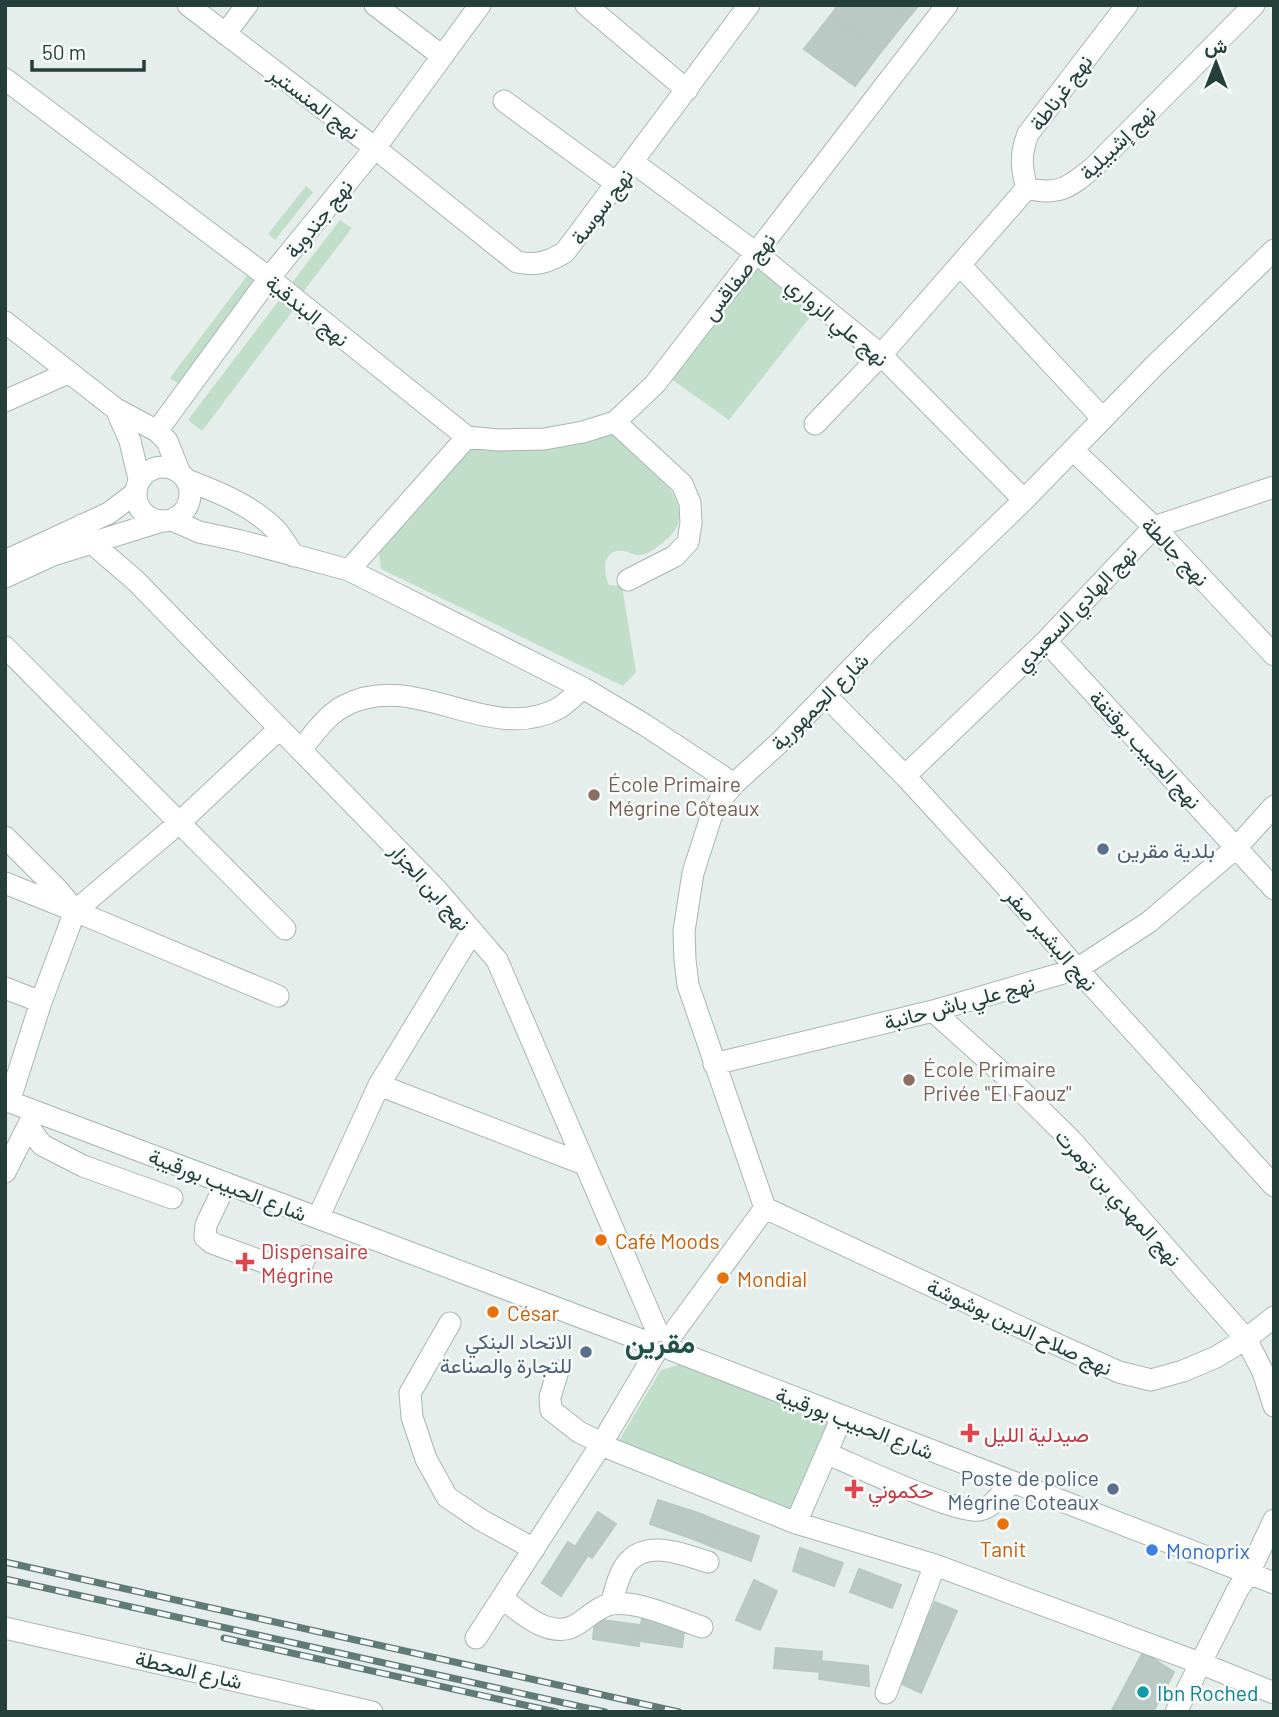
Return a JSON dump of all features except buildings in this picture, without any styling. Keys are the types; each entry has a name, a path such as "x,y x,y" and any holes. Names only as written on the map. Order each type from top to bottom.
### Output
{"street":[{"name":"نهج المنستير","path":"188,5 375,148"},
{"path":"225,34 247,5"},
{"path":"374,5 442,55"},
{"name":"نهج جندوبة","path":"157,430 269,278 375,148 480,5"},
{"path":"586,5 687,90"},
{"name":"نهج سوسة","path":"375,148 517,262 528,264 550,261 565,252 634,163 749,5"},
{"name":"نهج صفاقس","path":"467,437 498,440 544,439 583,432 615,422 655,384 947,5"},
{"name":"نهج غرناطة","path":"1027,188 1020,160 1028,134 1127,5"},
{"name":"نهج إشبيلية","path":"1027,188 1040,192 1056,192 1072,185 1094,167 1254,5"},
{"name":"نهج البندقية","path":"5,79 269,278 467,437"},
{"path":"504,100 616,183"},
{"name":"نهج علي الزواري","path":"634,163 756,253 881,355 1024,500"},
{"path":"815,424 961,266 1027,188"},
{"name":"شارع الجمهورية","path":"765,1208 688,985 684,931 693,873 711,817 734,784 1074,451 1155,365 1274,250"},
{"path":"961,266 1103,419"},
{"path":"5,321 116,409 157,430 167,441 191,492 189,503 182,514 167,520 87,534 5,561"},
{"path":"5,401 68,373"},
{"path":"116,409 130,441 141,511 147,516 349,570 583,688 645,724 734,784"},
{"path":"615,422 682,484 690,503 688,542 675,556 628,580"},
{"path":"349,570 467,437"},
{"name":"نهج جالطة","path":"1074,451 1154,527 1274,655"},
{"path":"5,577 53,555 87,534 137,487 149,470 159,466 169,467 221,493 266,521 277,531 294,556"},
{"name":"نهج الهادي السعيدي","path":"905,776 1046,640 1154,527 1274,486"},
{"name":"نهج ابن الجزار","path":"87,534 437,890 497,960 660,1343"},
{"name":"نهج الحبيب بوقتفة","path":"1046,640 1274,889"},
{"path":"5,647 285,929"},
{"path":"301,749 329,716 365,696 396,693 507,719 531,718 559,708 583,688"},
{"name":"نهج البشير صفر","path":"826,696 905,776 1004,884 1077,969 1274,1186"},
{"path":"7,1101 75,911 179,823 279,729"},
{"name":"نهج علي باش حانبة","path":"714,1064 933,1011 1077,969 1149,922 1237,847 1274,806"},
{"path":"5,837 59,891 75,911"},
{"path":"5,883 278,996"},
{"path":"318,1218 379,1085 472,932"},
{"path":"5,988 41,1002"},
{"name":"نهج المهدي بن تومرت","path":"933,1011 1010,1080 1071,1140 1246,1339 1263,1372 1274,1406"},
{"path":"379,1085 584,1164"},
{"name":"شارع الحبيب بورقيبة","path":"7,1101 22,1127 226,1183 660,1343 842,1417 1274,1583"},
{"path":"5,1172 22,1127 42,1145 83,1166 172,1198"},
{"path":"226,1183 206,1225 205,1237 212,1243 291,1272 300,1269 306,1256"},
{"path":"476,1638 601,1444 660,1343 765,1208"},
{"name":"نهج صلاح الدين بوشوشة","path":"765,1208 1119,1372 1152,1380 1216,1357 1246,1339 1274,1317"},
{"path":"450,1323 410,1393 412,1417 426,1459 447,1497 481,1520 534,1549"},
{"path":"558,1371 550,1397 551,1410 579,1432 601,1444 796,1524 935,1566 1274,1692"},
{"path":"796,1524 842,1417"},
{"path":"828,1454 969,1510 981,1510 992,1504 1011,1482"},
{"path":"1176,1712 1238,1589 1250,1573 1274,1520"},
{"path":"611,1604 628,1562 645,1551 666,1550 708,1562"},
{"path":"886,1693 935,1566"},
{"path":"502,1598 529,1619 548,1629 573,1628 611,1604 641,1606 702,1627"},
{"name":"شارع المحطة","path":"5,1628 372,1712"}],"green space":[{"path":"306,186 313,192 275,240 268,234"},
{"path":"340,220 352,228 300,296 288,288"},
{"path":"761,265 815,311 729,420 664,374 749,266"},
{"path":"249,273 259,280 180,385 170,378"},
{"path":"283,295 297,305 202,431 188,420"},
{"path":"608,431 663,480 679,510 678,525 655,549 638,555 617,551 611,553 606,562 605,573 609,585 622,586 636,672 623,686 381,569 379,551 472,444"},
{"path":"685,1363 831,1420 803,1516 615,1447 661,1370"}],"railway":[{"path":"5,1562 679,1712"},
{"path":"5,1579 605,1712"},
{"path":"224,1638 556,1712"}],"place":[{"name":"École Primaire Mégrine Côteaux","path":"594,795"},
{"name":"بلدية مقرين","path":"1103,849"},
{"name":"École Primaire Privée \"El Faouz\"","path":"909,1080"},
{"name":"Café Moods","path":"601,1240"},
{"name":"Dispensaire Mégrine","path":"245,1262"},
{"name":"Mondial","path":"723,1278"},
{"name":"César","path":"493,1312"},
{"name":"الاتحاد البنكي للتجارة والصناعة","path":"586,1352"},
{"name":"صيدلية الليل","path":"970,1433"},
{"name":"حكموني","path":"854,1489"},
{"name":"Poste de police Mégrine Coteaux","path":"1113,1489"},
{"name":"Tanit","path":"1003,1524"},
{"name":"Monoprix","path":"1152,1550"},
{"name":"Ibn Roched","path":"1143,1692"}],"district":[{"name":"مقرين","path":"660,1342"}]}
